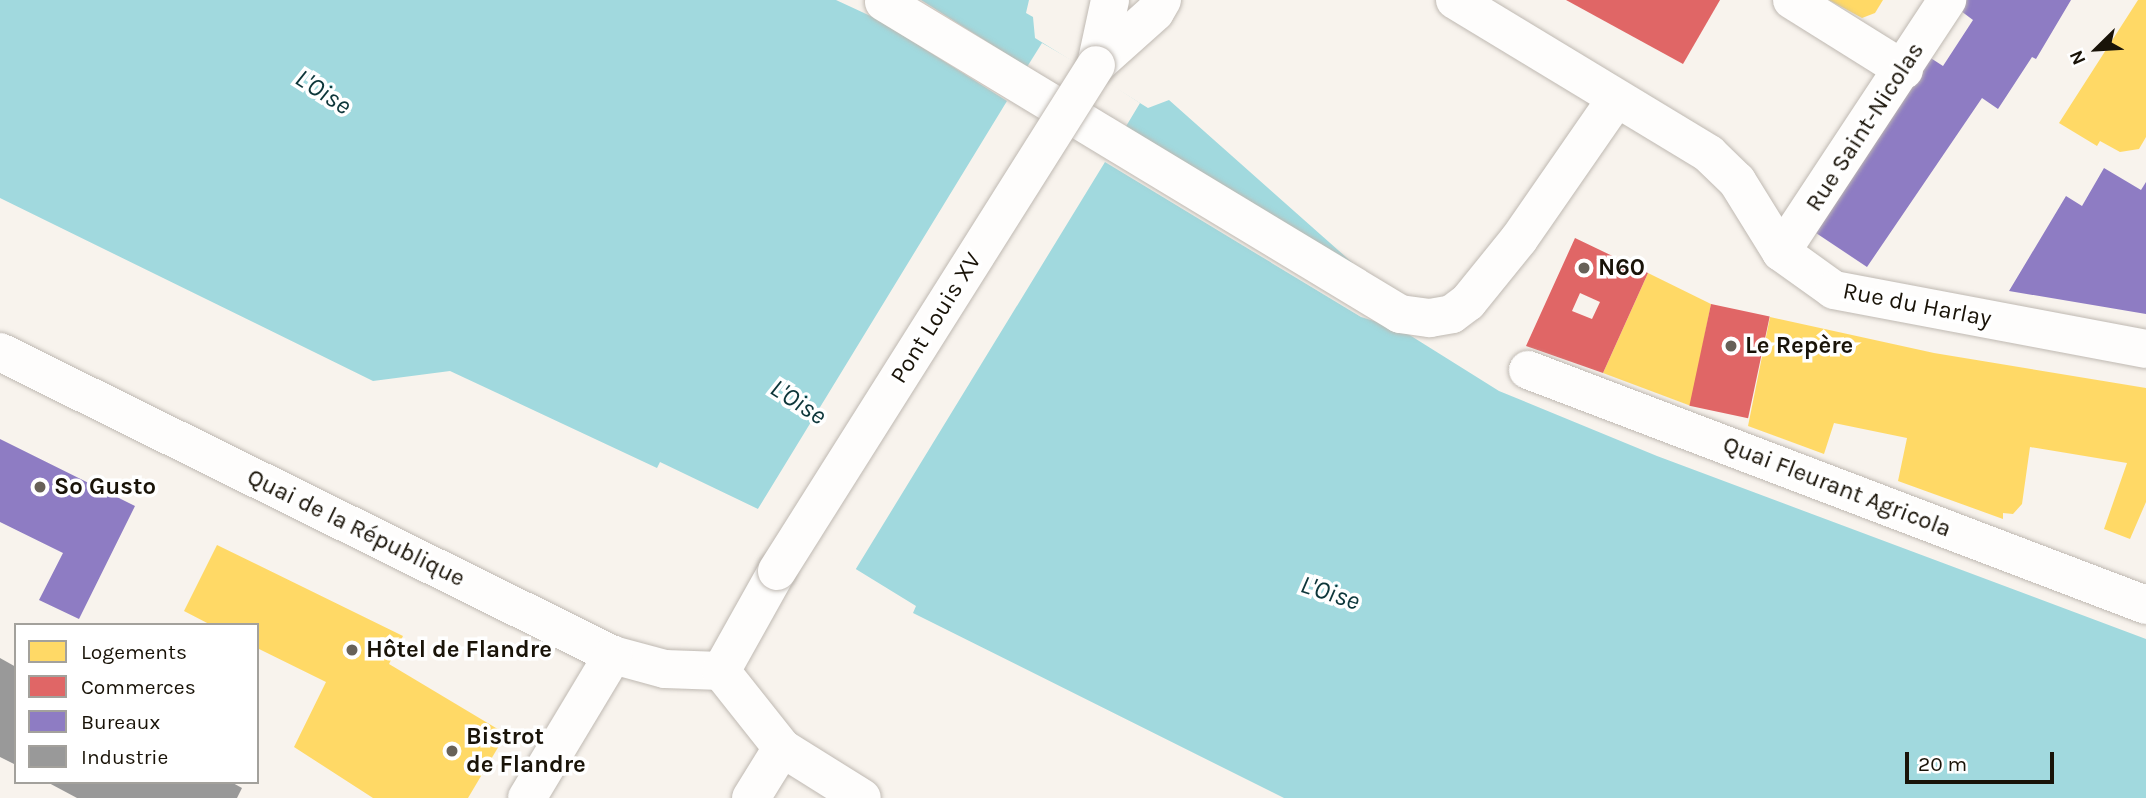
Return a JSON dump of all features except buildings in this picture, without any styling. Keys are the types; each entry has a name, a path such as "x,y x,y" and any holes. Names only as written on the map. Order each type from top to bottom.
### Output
{"street":[{"path":"1096,65 1110,0"},
{"path":"1096,65 1161,0"},
{"name":"Rue du Harlay","path":"1455,0 1709,154 1737,181 1781,252 1835,290 2146,349"},
{"path":"1792,0 1904,70"},
{"name":"Rue Saint-Nicolas","path":"1781,252 1904,70 1947,0"},
{"path":"884,2 1400,314 1430,318 1452,314 1468,302 1519,239 1616,99"},
{"name":"Pont Louis XV","path":"721,671 777,570 1096,65"},
{"name":"Quai de la République","path":"0,352 613,655 665,669 721,671"},
{"name":"Quai Fleurant Agricola","path":"1528,370 2146,605"},
{"path":"527,798 613,655"},
{"path":"721,671 782,748 862,798"},
{"path":"751,798 782,748"}],"water":[{"name":"L'Oise","path":"0,0 836,0 877,19 887,0 1029,0 1026,13 1033,17 1035,38 1148,108 1169,100 1374,282 1376,314 1499,391 1657,456 2146,639 2146,798 1284,798 913,613 916,606 758,509 660,462 657,468 450,371 373,381 0,198"}],"pier":[{"path":"887,0 921,0 1027,67 1042,43 1089,70 1140,103 1125,128 1413,333 1361,317 1105,162 854,572 756,512 1007,101 877,19"}],"place":[{"name":"N60","path":"1584,268"},
{"name":"Le Repère","path":"1731,346"},
{"name":"So Gusto","path":"40,487"},
{"name":"Hôtel de Flandre","path":"352,650"},
{"name":"Bistrot de Flandre","path":"452,751"}]}
